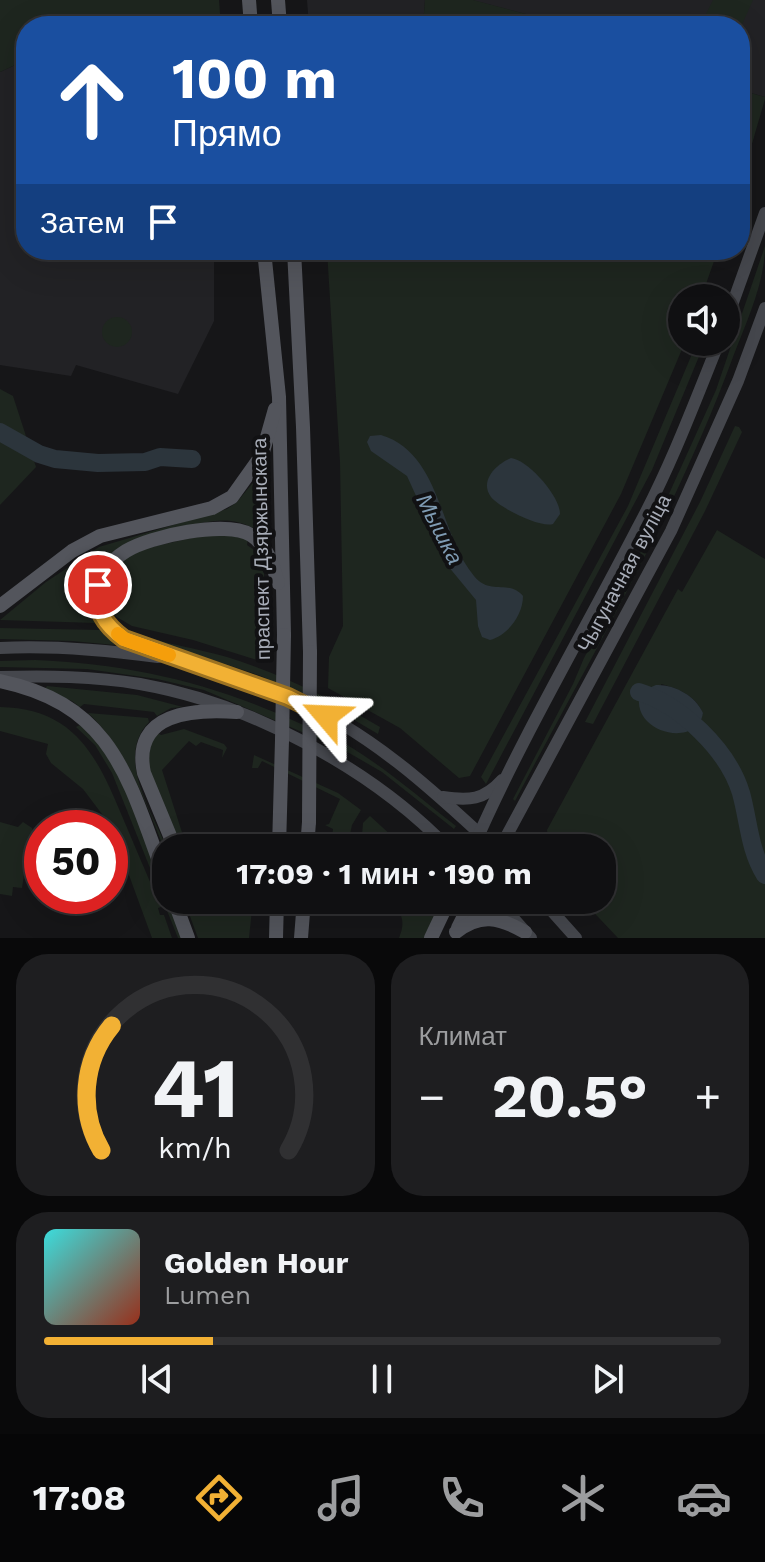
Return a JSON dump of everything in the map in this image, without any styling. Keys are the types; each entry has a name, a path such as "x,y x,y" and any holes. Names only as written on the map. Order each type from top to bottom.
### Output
{"main road":[{"path":"750,255 765,213"},
{"name":"праспект Дзяржынскага","path":"265,260 279,397 284,603 279,834"},
{"path":"295,260 310,652 308,834"},
{"path":"740,284 748,260"},
{"name":"Чыгуначная вуліца","path":"506,834 671,531 738,381 765,308"},
{"name":"Чыгуначная вуліца","path":"480,833 568,656 639,525 676,449 713,356"},
{"path":"0,606 72,551 100,536 212,508 232,497 262,455 279,397"},
{"path":"284,603 265,550 250,535 214,527 146,542 125,551 111,562 98,585 96,596 106,624 124,639 288,697 326,716 380,749 440,796 480,833"},
{"path":"0,648 85,649 184,660"},
{"path":"0,679 49,676 142,685 237,712 326,755 361,776 435,834"},
{"path":"0,679 66,705 102,736 129,783 152,843"},
{"path":"169,834 144,773 141,761 143,745 159,725 183,712 237,712"},
{"path":"440,796 475,800 493,790 509,773"},
{"path":"276,834 279,825"},
{"path":"179,914 188,938"},
{"path":"276,938 277,914"},
{"path":"301,938 303,914"},
{"path":"431,938 442,914"},
{"path":"454,935 465,914"},
{"path":"509,914 528,935"},
{"path":"555,914 576,938"},
{"path":"454,935 468,923 486,918 499,919 528,935"}],"shaded area":[{"path":"0,0 219,0 220,16 16,16 16,65 0,72"},
{"path":"307,0 425,0 424,16 308,16"},
{"path":"425,0 473,0 533,16 424,16"},
{"path":"472,0 765,0 765,97 750,93 750,16 533,16"},
{"path":"713,0 753,0 746,16 705,16"},
{"path":"16,65 16,260 214,260 214,321 178,394 76,365 71,376 0,365 0,72"},
{"path":"750,93 765,99 750,151"},
{"path":"765,246 762,274 740,339 740,319"},
{"path":"328,260 714,260 706,284 668,284 668,356 679,356 621,494 470,776 459,778 400,728 328,688 329,657 343,626 340,462"},
{"path":"117,317 128,321 132,332 128,343 117,347 106,343 102,332 106,321"},
{"path":"691,356 699,356 652,470 486,784 481,777 628,506"},
{"path":"728,356 733,356 686,471 659,527 515,801 513,799 584,658 654,527 716,390"},
{"path":"0,389 13,396 36,467 0,505"},
{"path":"735,426 742,432 705,511 593,724 585,722 700,502"},
{"path":"256,479 259,480 260,531 235,522 213,521 163,531 126,545 110,555 90,583 89,601 96,623 0,620 46,582 99,547 227,509"},
{"path":"717,530 765,559 765,938 618,938 595,914 616,914 616,834 547,834 678,589 682,592","holes":["661,684 686,694 696,702 703,714 690,730 673,733"]},
{"path":"214,533 248,539 247,545 254,550 264,572 265,629 257,644 260,661 193,640 132,626 115,616 108,619 102,590 119,561 142,549"},
{"path":"113,624 154,639 227,657 286,679 380,727 378,734 339,711 261,676 189,652 138,641"},
{"path":"0,628 102,630 115,645 0,639"},
{"path":"35,660 138,671 203,687 267,709 349,746 456,826 454,829 382,772 344,750 204,690 157,679 87,669 0,667 0,661"},
{"path":"47,686 137,695 183,707 171,708 157,716 154,712 84,704 80,707 44,690"},
{"path":"0,707 47,716 65,726 92,755 120,810 99,810 83,789 51,763 46,754 48,744 0,731"},
{"path":"88,713 148,718 135,751 136,768 146,802 161,834 158,834 125,761 102,727"},
{"path":"80,725 96,741 121,781 152,856 152,873 112,773 95,745 76,727"},
{"path":"184,729 224,744 227,748 222,758 223,750 201,742 196,746 189,741 162,770 183,834 174,834 149,776 148,746 158,733 161,735"},
{"path":"254,755 338,793 361,810 350,834 332,834 333,829 325,825 329,824 340,799 262,761 258,768 252,768"},
{"path":"370,816 390,834 362,834 363,823"},
{"path":"0,822 18,827 23,822 22,888 13,887 12,896 0,894"},
{"path":"128,829 152,886 152,914 164,915 172,938 152,938 128,872"},
{"path":"168,914 174,914 183,938 178,938"},
{"path":"189,914 252,914 249,938 198,938"},
{"path":"400,914 436,914 424,938 399,938"}],"water":[{"path":"381,435 401,445 428,476 462,559 474,576 486,585 512,589 523,596 517,617 497,637 490,640 482,637 476,600 448,566 407,476 371,451 367,442 370,436"},
{"path":"511,458 534,472 555,498 560,514 553,524 520,516 491,497 488,479 500,464"},
{"path":"656,685 677,689 690,696 703,713 698,725 676,733 651,725 639,703 642,688"}],"waterway":[{"name":"Мышка","path":"0,432 39,454 55,459 98,463 145,462 160,457 192,459"},
{"name":"Мышка","path":"639,692 655,698 686,718 725,761 741,793 752,845 765,875"}],"slow traffic":[{"path":"118,634 169,655"}],"route":[{"path":"98,585 96,596 101,616 124,639 288,697 326,716"}]}
